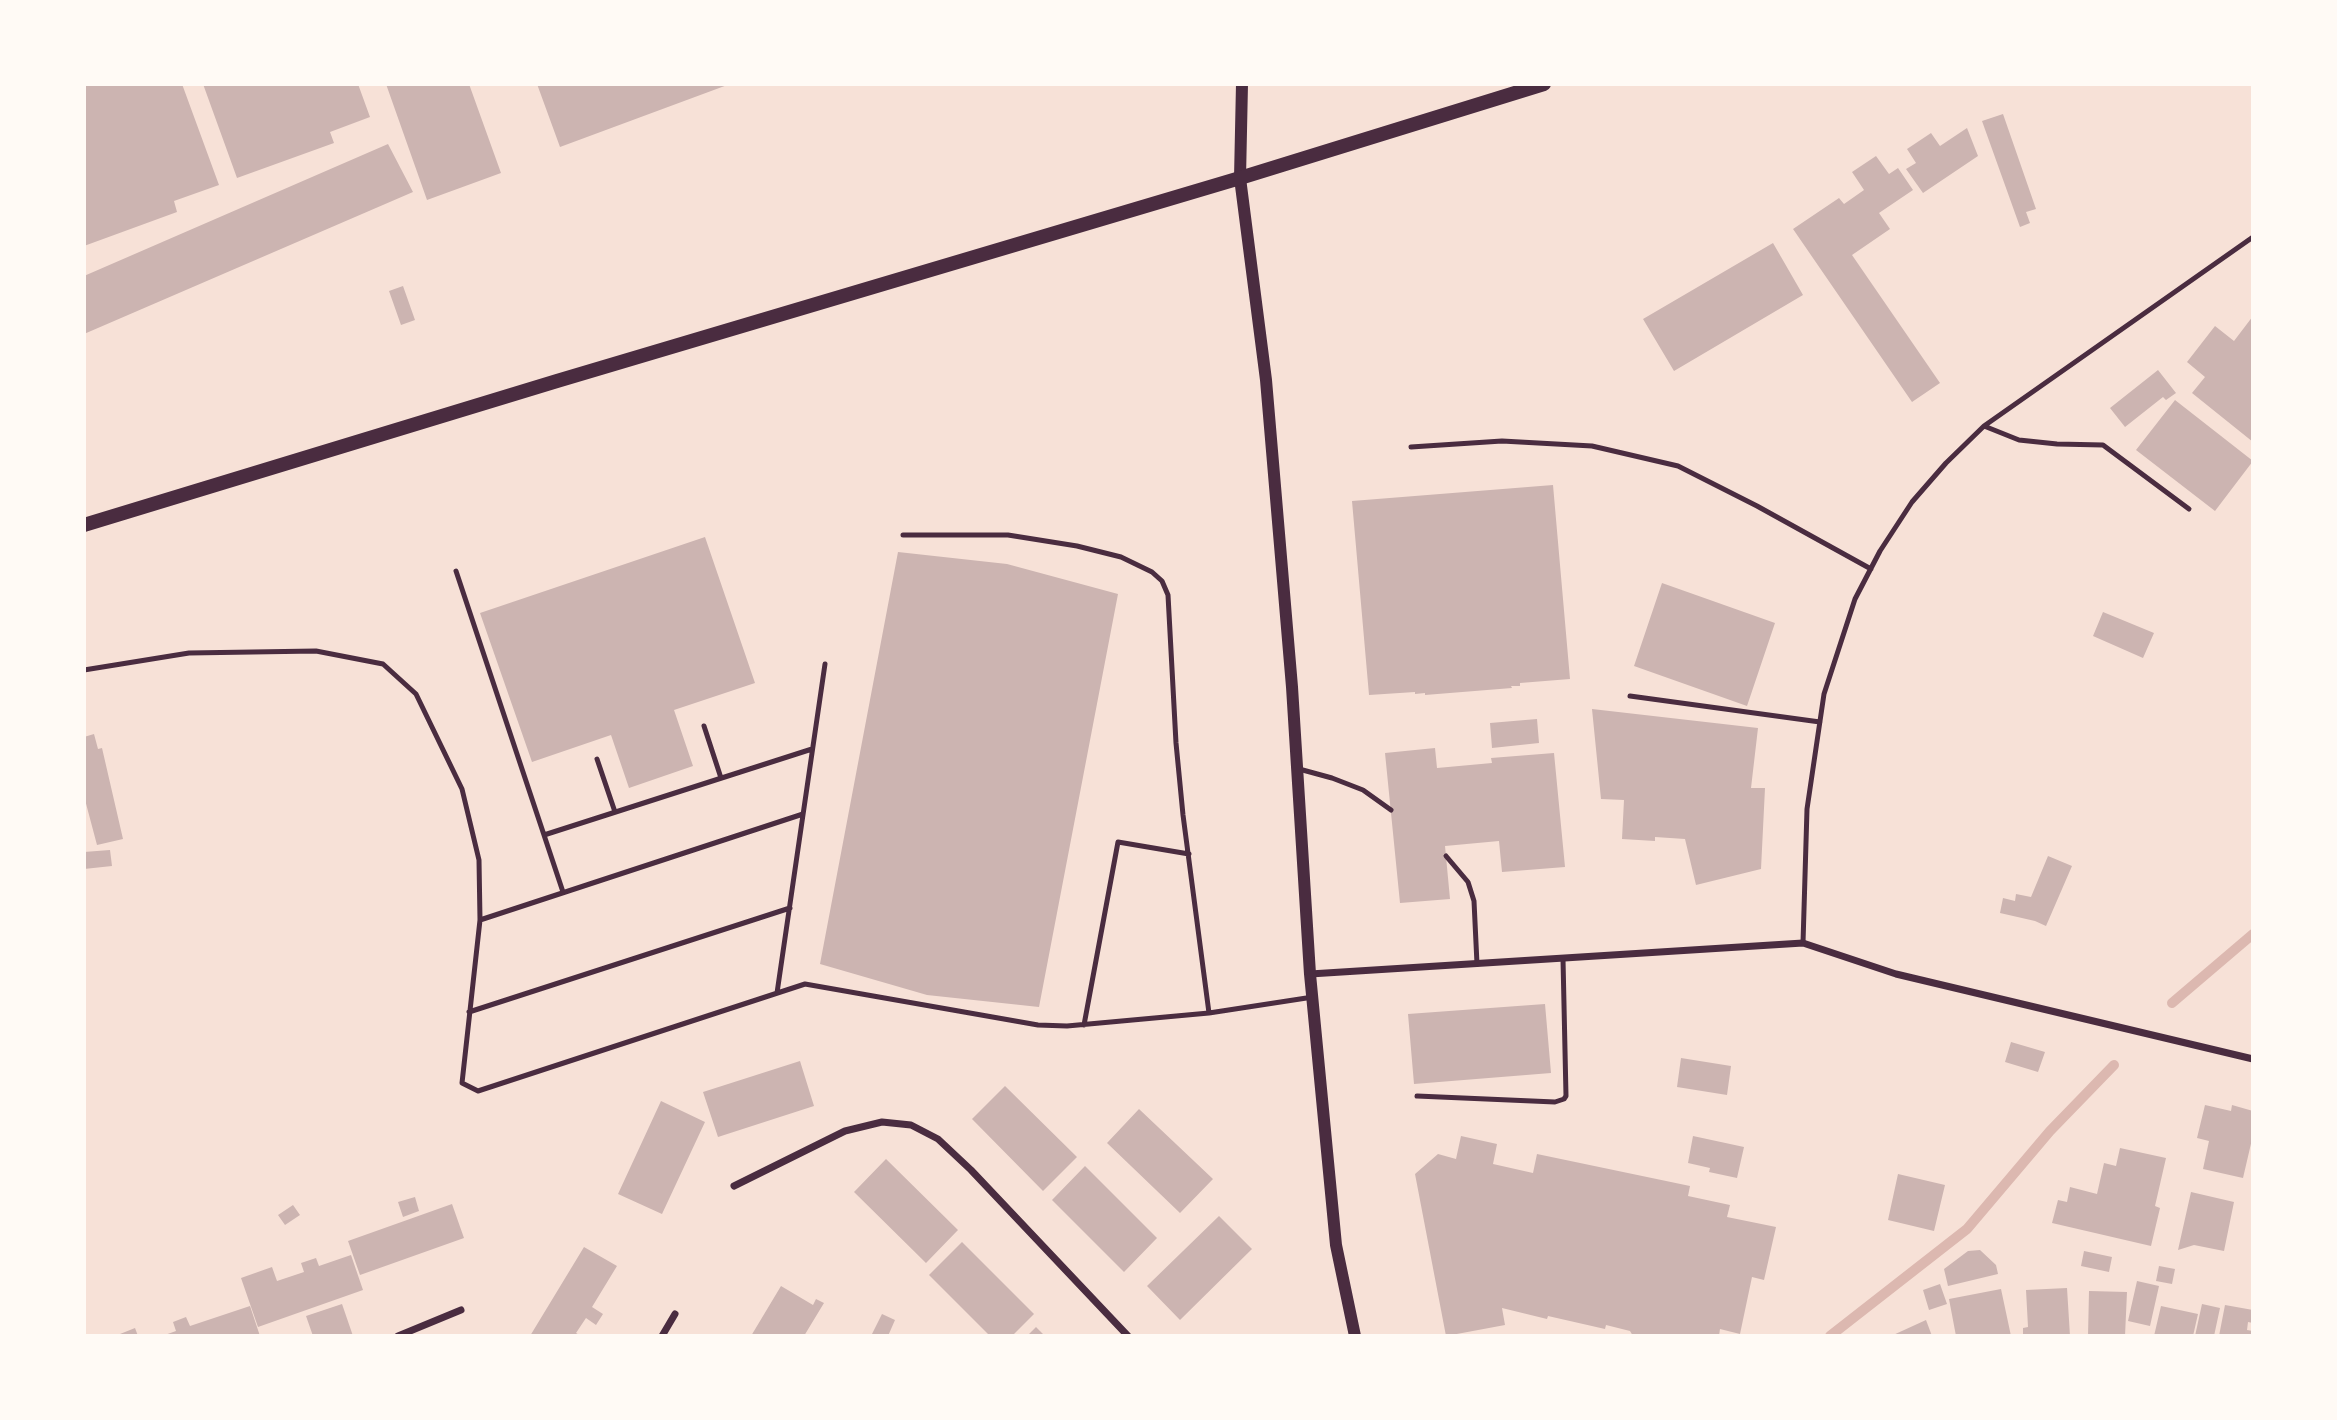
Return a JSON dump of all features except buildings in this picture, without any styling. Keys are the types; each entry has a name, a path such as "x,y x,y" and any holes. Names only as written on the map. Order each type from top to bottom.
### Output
{"main road":[{"path":"84,525 1544,84"}],"street":[{"path":"1242,84 1240,178 1266,380 1297,768 1310,974 1336,1245 1355,1336"},
{"path":"1310,974 1803,943 1896,974 2253,1059"},
{"path":"734,1186 845,1131 882,1122 911,1125 938,1139 971,1170 1128,1336"},
{"path":"398,1336 461,1310"},
{"path":"662,1336 675,1314"}],"lane":[{"path":"1803,943 1807,809 1824,694 1855,599 1912,502 1946,463 1984,426 2253,237"},
{"path":"1984,426 2019,440 2103,445 2189,509"},
{"path":"1411,447 1502,441 1592,446 1678,466 1871,569"},
{"path":"903,535 1009,535 1077,546 1121,557 1162,580 1168,595 1176,743 1209,1013"},
{"path":"456,570 563,892"},
{"path":"84,670 189,653 316,651 383,664 416,694 461,789 479,860 480,919 461,1083 478,1091 805,984 1038,1025 1084,1025 1209,1013 1313,997"},
{"path":"777,993 825,664"},
{"path":"1630,696 1820,722"},
{"path":"704,726 722,778"},
{"path":"544,835 812,749"},
{"path":"597,759 615,812"},
{"path":"1297,768 1363,790 1391,810"},
{"path":"480,919 803,814"},
{"path":"1084,1025 1118,842 1189,854"},
{"path":"1446,856 1468,882 1474,901 1477,964"},
{"path":"469,1012 790,908"},
{"path":"1417,1097 1555,1102 1564,1099 1566,1069 1563,959"}],"waterway":[{"path":"2172,1003 2253,934"},
{"path":"1830,1336 1967,1229 2050,1131 2114,1065"}]}
